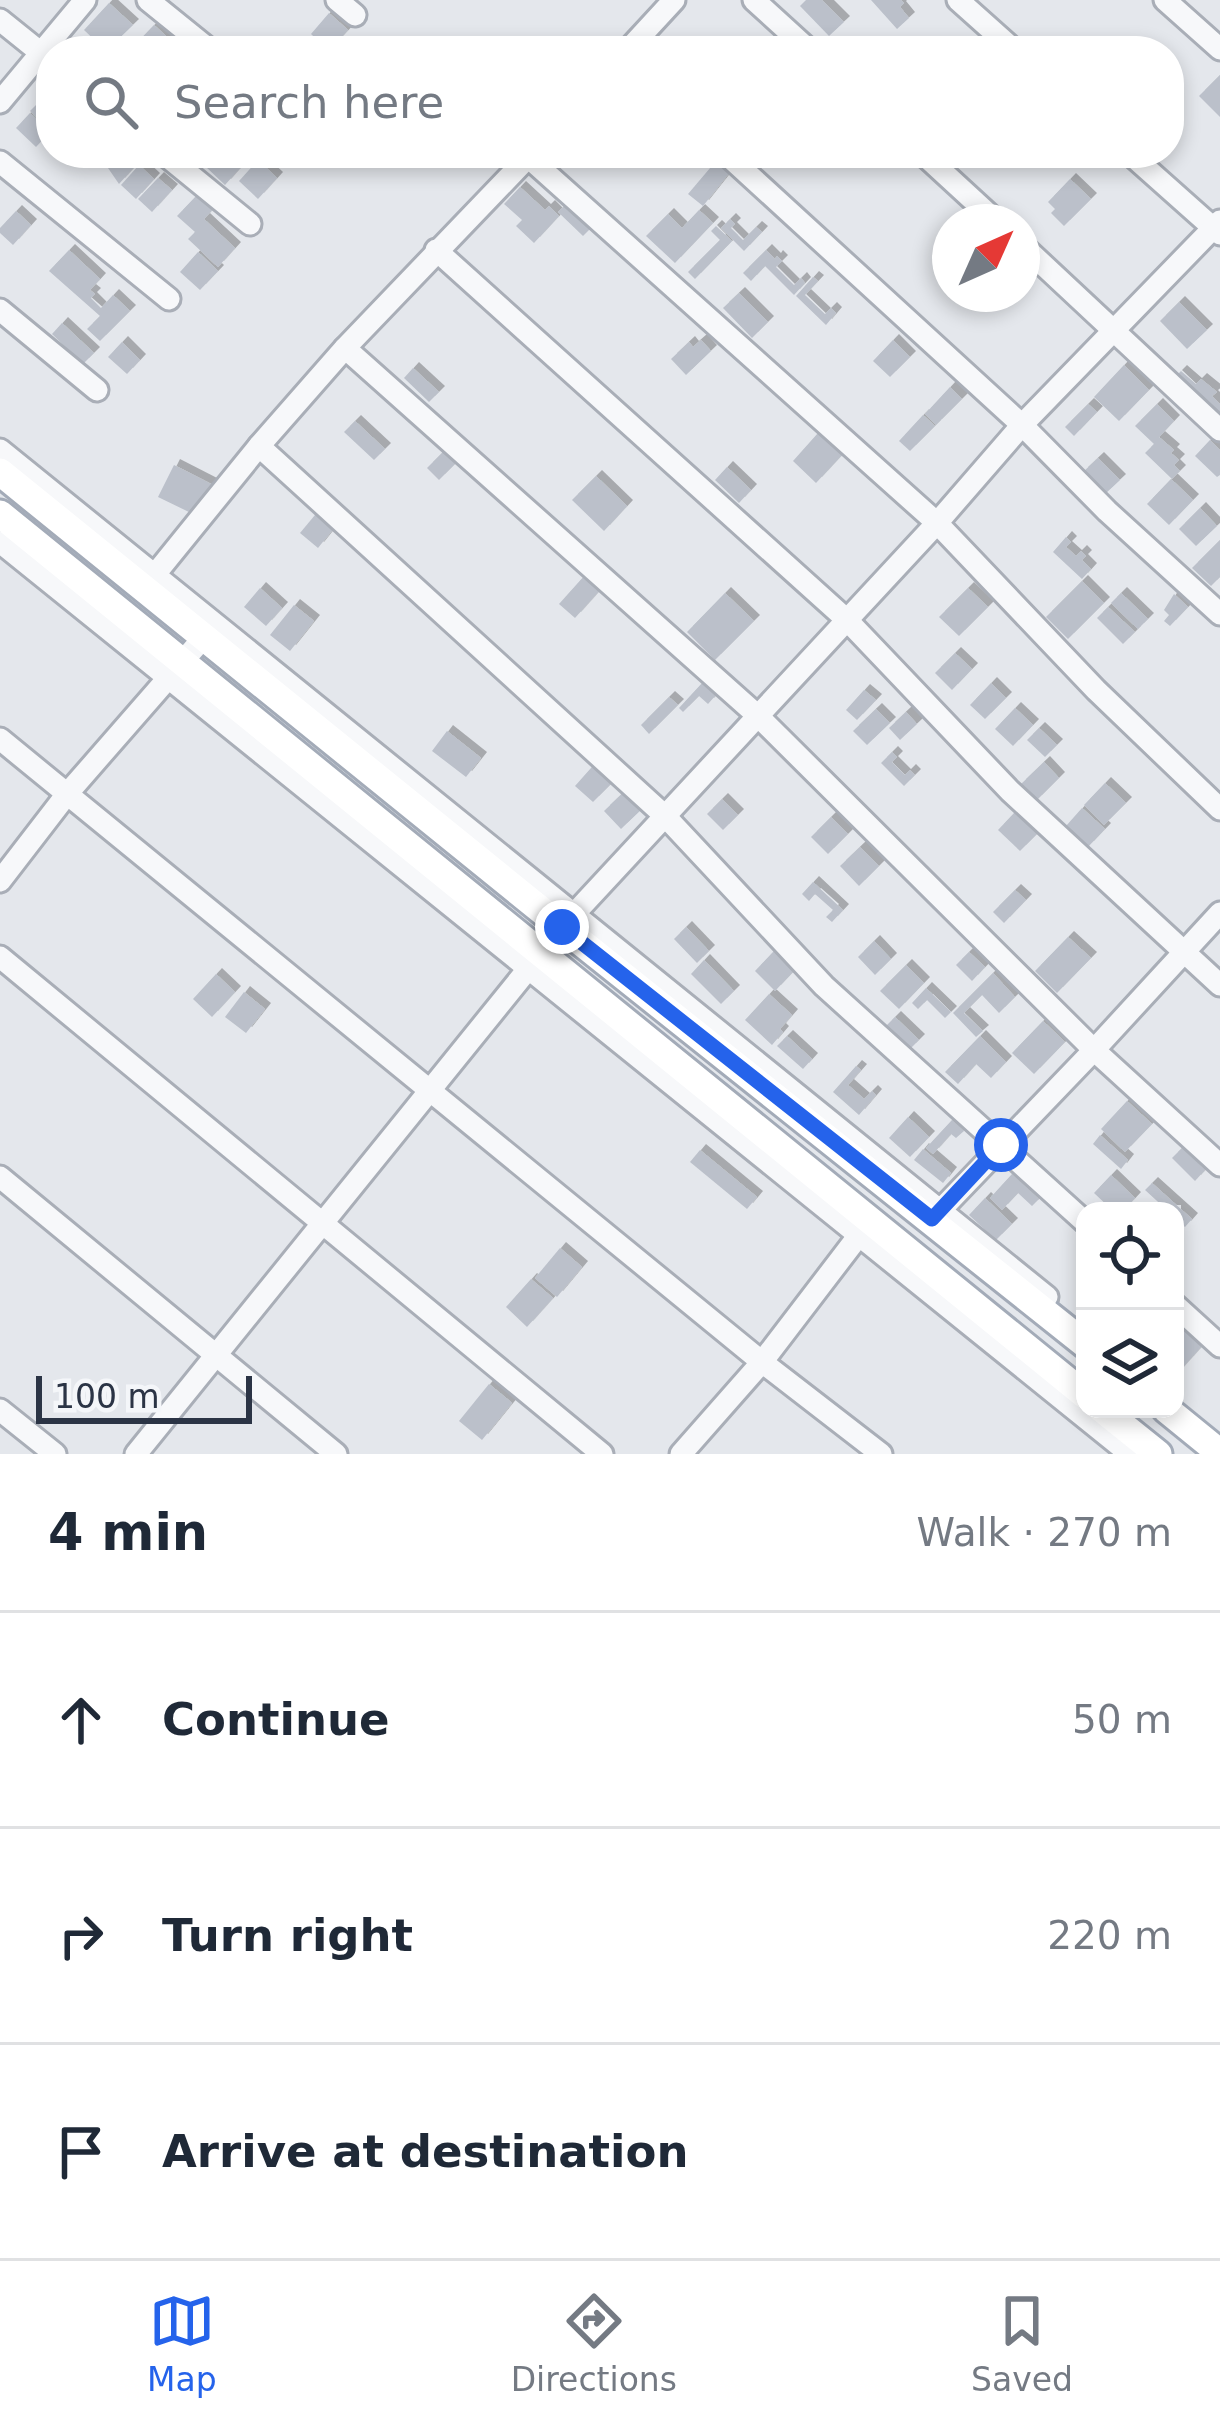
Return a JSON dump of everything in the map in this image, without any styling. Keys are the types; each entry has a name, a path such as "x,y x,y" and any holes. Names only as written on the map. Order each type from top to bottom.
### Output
{"main road":[{"path":"0,472 149,582 204,637 568,920 936,1215 1076,1336"},
{"path":"0,514 176,671 865,1228 1076,1388"},
{"path":"1017,1340 1041,1308"},
{"path":"1113,1418 1158,1454"},
{"path":"1177,1418 1220,1453"}],"street":[{"path":"61,36 85,0"},
{"path":"148,0 192,36"},
{"path":"754,0 794,36"},
{"path":"958,0 998,36"},
{"path":"1165,0 1220,49"},
{"path":"637,36 659,5"},
{"path":"0,20 36,50"},
{"path":"0,102 36,68"},
{"path":"0,162 169,299"},
{"path":"181,168 250,224"},
{"path":"149,582 345,348 517,168"},
{"path":"544,168 937,523 1096,690 1220,808"},
{"path":"740,168 1220,614"},
{"path":"938,168 977,204"},
{"path":"136,1454 568,920 1022,425 1218,228 1147,168"},
{"path":"436,250 847,620 1010,791 1220,985"},
{"path":"1040,262 1220,430"},
{"path":"0,310 97,390"},
{"path":"345,348 758,716 1094,1050 1220,1165"},
{"path":"259,446 664,816 824,986 1076,1214"},
{"path":"0,450 149,582 568,920"},
{"path":"0,542 176,671"},
{"path":"0,881 68,794 204,637"},
{"path":"0,739 881,1454"},
{"path":"1076,1321 936,1215 1220,913"},
{"path":"0,958 602,1454"},
{"path":"0,1177 336,1454"},
{"path":"681,1454 762,1362 865,1228 1130,1454"},
{"path":"1180,1310 1220,1346"},
{"path":"1184,1407 1220,1437"},
{"path":"0,1409 55,1454"}],"building":[{"path":"806,0 822,0 844,22 829,36 800,6"},
{"path":"871,0 901,0 900,7 909,18 897,29"},
{"path":"109,3 133,25 122,36 90,36 84,30"},
{"path":"329,13 348,30 343,36 311,34"},
{"path":"154,25 166,36 143,36"},
{"path":"1220,75 1220,117 1199,96"},
{"path":"30,113 36,119 36,147 16,128"},
{"path":"108,168 133,168 119,184"},
{"path":"136,168 154,179 136,199 121,185"},
{"path":"207,168 240,168 225,185"},
{"path":"251,168 266,168 277,178 258,199 239,181"},
{"path":"710,168 730,172 703,206 688,194"},
{"path":"158,178 172,190 152,212 138,199"},
{"path":"1070,179 1091,199 1064,226 1051,213 1055,209 1048,202"},
{"path":"520,187 559,216 534,243 516,226 522,220 504,204"},
{"path":"198,194 214,208 204,219 235,248 218,267 188,239 195,232 177,216"},
{"path":"569,201 594,225 583,236 558,212"},
{"path":"699,210 713,223 675,263 646,236 668,214 682,228"},
{"path":"16,211 31,225 13,245 0,228"},
{"path":"730,219 735,224 731,228 743,240 756,227 762,232 744,251 721,228"},
{"path":"716,226 732,241 695,279 688,272 720,240 711,231"},
{"path":"69,250 100,279 90,290 101,308 113,295 130,311 100,341 87,329 100,316 49,271"},
{"path":"766,250 782,261 776,267 794,285 801,278 805,283 794,295 765,266 751,281 743,273"},
{"path":"198,252 218,271 200,290 180,272"},
{"path":"813,277 818,281 805,295 825,314 831,308 836,313 826,325 796,296"},
{"path":"739,293 768,322 752,338 723,308"},
{"path":"1179,302 1207,330 1187,349 1160,321"},
{"path":"62,323 94,353 83,364 52,334"},
{"path":"701,340 711,351 686,375 671,359 689,342 693,347"},
{"path":"893,340 910,357 890,377 873,361"},
{"path":"122,342 140,360 127,374 108,357"},
{"path":"1124,365 1149,390 1119,421 1094,397"},
{"path":"413,368 439,392 429,402 404,378"},
{"path":"1181,371 1196,384 1201,379 1217,392 1212,396 1220,404 1220,418 1176,376"},
{"path":"950,387 962,399 936,425 925,414"},
{"path":"1088,404 1097,412 1074,436 1065,427"},
{"path":"1157,404 1174,421 1159,437 1179,460 1174,465 1180,471 1172,479 1145,453 1154,444 1135,426"},
{"path":"923,415 935,426 910,451 899,441"},
{"path":"355,421 385,449 374,460 344,432"},
{"path":"818,433 842,455 816,483 793,461"},
{"path":"1210,440 1220,450 1217,477 1195,456"},
{"path":"448,447 460,459 439,480 427,468"},
{"path":"1098,458 1120,480 1104,495 1082,473"},
{"path":"174,465 215,486 191,513 158,497"},
{"path":"727,467 751,490 739,503 715,480"},
{"path":"596,476 627,506 604,531 572,500"},
{"path":"1171,479 1193,500 1169,525 1147,504"},
{"path":"1200,508 1217,526 1196,546 1179,529"},
{"path":"320,509 338,523 318,548 300,533"},
{"path":"1066,537 1071,542 1066,547 1076,556 1081,551 1091,569 1082,579 1053,552"},
{"path":"1220,540 1220,577 1211,586 1192,568"},
{"path":"585,575 601,589 575,618 559,604"},
{"path":"1082,581 1104,603 1068,639 1046,617"},
{"path":"260,588 282,608 266,626 244,607"},
{"path":"968,588 988,607 959,636 939,617"},
{"path":"725,593 754,621 715,660 687,632"},
{"path":"1121,593 1148,619 1138,629 1111,603"},
{"path":"1174,594 1188,607 1170,626 1164,621 1169,615 1164,610"},
{"path":"294,605 314,621 290,651 270,635"},
{"path":"1108,607 1135,632 1123,644 1097,618"},
{"path":"955,653 972,669 952,690 935,673"},
{"path":"703,682 716,695 708,704 699,696 683,712 679,708"},
{"path":"991,683 1006,698 985,719 970,705"},
{"path":"864,690 876,700 857,720 846,710"},
{"path":"669,697 678,705 649,734 641,725"},
{"path":"1015,708 1033,725 1013,746 995,729"},
{"path":"876,709 890,723 867,745 853,731"},
{"path":"906,712 917,724 900,740 889,728"},
{"path":"1039,728 1057,745 1045,757 1027,740"},
{"path":"447,731 481,758 466,777 432,751"},
{"path":"892,752 897,757 892,762 905,775 910,770 915,775 904,786 881,763"},
{"path":"599,759 619,776 593,802 575,786"},
{"path":"1044,762 1059,778 1036,801 1020,785"},
{"path":"1105,783 1126,803 1104,825 1084,805"},
{"path":"627,789 644,807 621,829 604,811"},
{"path":"722,799 738,815 723,830 707,814"},
{"path":"1082,808 1105,829 1088,847 1066,826"},
{"path":"1015,812 1037,834 1020,851 998,830"},
{"path":"831,817 848,834 828,854 811,837"},
{"path":"860,847 879,866 859,886 840,866"},
{"path":"813,882 843,910 832,922 826,917 833,910 815,894 809,901 802,894"},
{"path":"1015,890 1026,900 1004,923 993,912"},
{"path":"686,927 709,951 697,963 674,939"},
{"path":"1068,937 1091,958 1057,993 1035,971"},
{"path":"874,941 891,959 875,975 858,957"},
{"path":"774,951 794,971 775,991 755,971"},
{"path":"969,952 985,967 972,981 956,965"},
{"path":"704,960 734,991 721,1004 691,974"},
{"path":"906,965 924,983 899,1009 880,991"},
{"path":"993,973 1015,997 999,1013 982,995 964,1013 983,1031 976,1037 953,1013"},
{"path":"216,974 235,992 212,1017 193,999"},
{"path":"926,988 951,1012 945,1018 927,1000 918,1009 912,1003"},
{"path":"244,992 265,1009 246,1033 225,1017"},
{"path":"769,994 792,1015 772,1045 745,1020"},
{"path":"895,1017 919,1040 910,1049 886,1026"},
{"path":"1043,1021 1065,1042 1034,1074 1012,1053"},
{"path":"787,1036 812,1059 803,1069 777,1046"},
{"path":"980,1036 1006,1062 991,1078 976,1064 958,1084 945,1072"},
{"path":"856,1066 861,1070 848,1085 864,1099 872,1091 876,1095 859,1115 833,1092"},
{"path":"1127,1101 1152,1124 1125,1152 1101,1129"},
{"path":"908,1117 929,1137 910,1157 889,1138"},
{"path":"952,1120 964,1131 956,1138 951,1134 933,1154 926,1148"},
{"path":"1100,1135 1128,1160 1121,1169 1093,1144"},
{"path":"1182,1148 1205,1170 1195,1181 1172,1158"},
{"path":"923,1149 951,1173 943,1183 914,1160"},
{"path":"700,1150 757,1197 747,1209 690,1162"},
{"path":"1012,1174 1039,1199 1032,1206 1018,1193 1002,1210 990,1198"},
{"path":"1111,1175 1135,1198 1104,1202 1094,1193"},
{"path":"1152,1183 1173,1202 1158,1202 1145,1190"},
{"path":"985,1198 1012,1224 996,1240 969,1215"},
{"path":"560,1248 582,1267 557,1297 535,1278"},
{"path":"531,1279 553,1298 527,1327 506,1307"},
{"path":"1184,1325 1204,1344 1184,1366"},
{"path":"489,1384 512,1403 482,1440 459,1421"}],"route":[{"path":"562,927 932,1219 1001,1145"}]}
